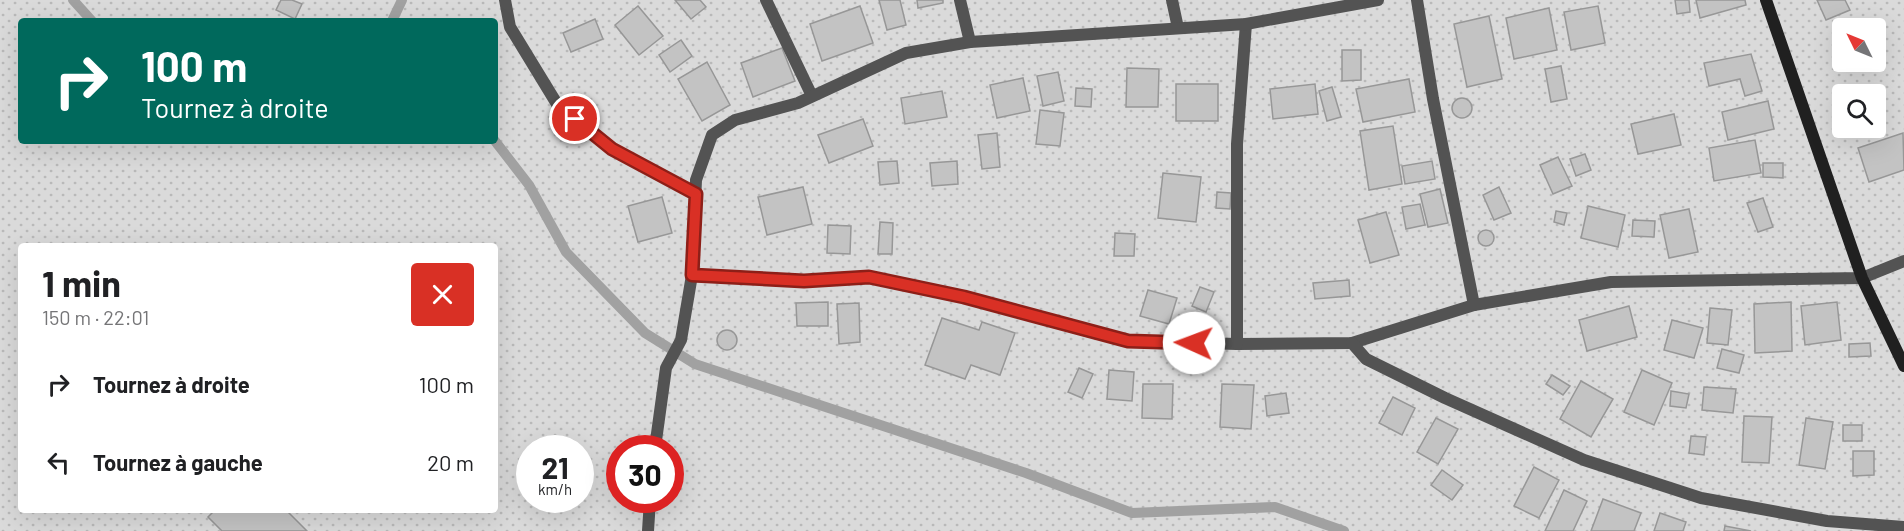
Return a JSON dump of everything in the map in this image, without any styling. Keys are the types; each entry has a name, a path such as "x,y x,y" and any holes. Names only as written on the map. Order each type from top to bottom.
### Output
{"street":[{"path":"505,0 510,27 557,104 612,149 696,194"},
{"path":"766,0 812,96"},
{"path":"960,0 970,42"},
{"path":"1173,0 1178,28"},
{"path":"657,435 666,368 681,340 692,275 696,180 712,135 735,120 798,103 906,53 970,42 1246,24 1378,0"},
{"path":"1417,0 1433,99 1474,305"},
{"path":"1766,0 1862,278 1904,366"},
{"path":"1237,344 1237,144 1246,24"},
{"path":"692,275 804,281 869,277 964,297 1128,341 1237,344 1352,343 1474,305 1611,282 1862,278 1904,261"},
{"path":"1352,343 1366,359 1445,398 1584,460 1701,498 1827,521 1904,527"},
{"path":"648,531 649,513"}],"shaded area":[{"path":"0,0 1904,0 1904,531 0,531"}],"building":[{"path":"281,0 292,0 302,4 295,18 276,10"},
{"path":"675,0 700,0 706,7 691,19"},
{"path":"879,0 900,0 906,25 887,30"},
{"path":"917,0 943,0 943,3 918,8"},
{"path":"1675,0 1689,0 1690,12 1677,14"},
{"path":"1696,0 1745,0 1746,5 1700,18"},
{"path":"1817,0 1845,0 1850,10 1826,20"},
{"path":"638,6 663,36 639,55 615,25"},
{"path":"860,6 873,43 822,61 810,24"},
{"path":"1598,6 1605,43 1571,50 1564,12"},
{"path":"1549,8 1557,50 1514,59 1506,18"},
{"path":"1489,16 1502,79 1467,87 1454,24"},
{"path":"595,19 603,39 571,52 563,33"},
{"path":"681,40 692,56 670,72 659,55"},
{"path":"782,48 795,81 753,97 741,63"},
{"path":"1342,50 1361,50 1361,80 1342,81"},
{"path":"1751,54 1762,91 1745,96 1740,79 1709,86 1704,63"},
{"path":"707,62 730,105 702,121 678,79"},
{"path":"1561,66 1567,99 1551,102 1545,69"},
{"path":"1127,68 1159,69 1158,107 1126,107"},
{"path":"1058,72 1064,101 1043,106 1037,76"},
{"path":"1023,78 1030,111 997,118 990,85"},
{"path":"1409,79 1415,112 1363,122 1356,89"},
{"path":"1176,84 1218,84 1218,121 1176,121"},
{"path":"1315,84 1318,114 1273,119 1270,89"},
{"path":"1332,87 1341,117 1327,121 1319,91"},
{"path":"1076,88 1092,89 1091,107 1075,106"},
{"path":"942,91 947,117 905,124 901,98"},
{"path":"1462,98 1469,101 1472,108 1469,115 1462,118 1455,115 1452,108 1455,101"},
{"path":"1768,101 1774,129 1728,140 1722,112"},
{"path":"1040,110 1064,113 1060,146 1036,144"},
{"path":"1674,114 1681,145 1638,154 1631,124"},
{"path":"863,119 873,146 829,163 818,135"},
{"path":"1393,126 1402,184 1369,190 1360,131"},
{"path":"997,133 1000,167 982,169 978,135"},
{"path":"1903,133 1904,170 1869,182 1858,148"},
{"path":"1755,140 1761,173 1714,181 1709,148"},
{"path":"1585,154 1591,170 1576,176 1570,159"},
{"path":"1558,157 1572,186 1553,194 1540,165"},
{"path":"897,161 899,183 880,185 878,162"},
{"path":"957,161 958,184 932,186 930,163"},
{"path":"1432,161 1435,179 1405,184 1402,166"},
{"path":"1763,163 1783,163 1783,178 1763,177"},
{"path":"1163,173 1201,177 1196,222 1158,218"},
{"path":"803,187 812,224 767,235 758,197"},
{"path":"1499,187 1511,213 1494,220 1483,195"},
{"path":"1440,189 1448,223 1428,227 1420,194"},
{"path":"1217,192 1231,193 1230,209 1216,208"},
{"path":"662,197 672,233 638,242 628,206"},
{"path":"1763,198 1773,227 1758,232 1747,203"},
{"path":"1420,204 1425,225 1406,229 1402,207"},
{"path":"1588,206 1625,215 1618,247 1581,238"},
{"path":"1689,209 1698,252 1669,258 1660,215"},
{"path":"1556,211 1567,213 1564,225 1554,222"},
{"path":"1386,212 1399,255 1370,263 1358,220"},
{"path":"1633,220 1655,221 1654,237 1632,236"},
{"path":"880,222 893,223 892,254 878,254"},
{"path":"828,225 851,226 850,254 827,253"},
{"path":"1483,230 1489,230 1494,238 1492,244 1483,246 1478,241 1478,235"},
{"path":"1115,233 1135,234 1134,256 1114,256"},
{"path":"1349,280 1350,296 1315,299 1313,283"},
{"path":"1200,287 1214,292 1206,312 1192,306"},
{"path":"1148,290 1177,298 1169,324 1140,316"},
{"path":"828,302 828,326 797,326 796,303"},
{"path":"1791,302 1792,351 1755,353 1754,304"},
{"path":"1837,302 1841,340 1805,345 1801,306"},
{"path":"859,303 860,342 839,344 837,304"},
{"path":"1629,306 1637,337 1587,351 1579,320"},
{"path":"1710,308 1732,310 1728,345 1707,343"},
{"path":"942,318 979,330 982,322 1015,333 1000,375 971,365 965,379 925,365"},
{"path":"1672,320 1703,328 1694,358 1664,350"},
{"path":"723,330 731,330 737,336 737,344 731,350 723,350 717,344 717,336"},
{"path":"1870,343 1871,356 1849,357 1849,344"},
{"path":"1722,349 1744,355 1739,373 1717,368"},
{"path":"1079,368 1093,374 1082,398 1068,392"},
{"path":"1109,370 1134,372 1132,401 1107,399"},
{"path":"1642,370 1672,383 1654,425 1624,412"},
{"path":"1552,375 1570,386 1563,395 1546,384"},
{"path":"1581,381 1613,399 1591,437 1560,419"},
{"path":"1143,384 1173,384 1172,419 1142,418"},
{"path":"1222,384 1254,385 1251,429 1220,427"},
{"path":"1704,387 1736,389 1733,413 1702,410"},
{"path":"1671,391 1689,394 1686,408 1670,406"},
{"path":"1286,393 1289,413 1267,416 1265,396"},
{"path":"1393,397 1415,408 1402,435 1379,423"},
{"path":"1744,416 1772,417 1769,463 1742,462"},
{"path":"1436,418 1458,429 1438,464 1417,452"},
{"path":"1806,418 1833,422 1825,469 1799,465"},
{"path":"1843,425 1862,425 1862,441 1843,441"},
{"path":"1691,436 1706,437 1704,455 1689,453"},
{"path":"1853,451 1874,451 1874,475 1853,476"},
{"path":"1534,467 1559,480 1539,518 1514,506"},
{"path":"1442,470 1463,485 1452,500 1431,485"},
{"path":"1564,490 1587,501 1573,531 1545,531"},
{"path":"1603,499 1641,513 1634,531 1591,531"},
{"path":"212,513 289,513 307,531 222,531 208,517"},
{"path":"1660,513 1686,522 1683,531 1654,531"},
{"path":"1725,526 1751,531 1724,531"}],"waterway":[{"path":"73,0 89,18"},
{"path":"393,18 402,0"},
{"path":"497,144 529,185 566,252 645,333 695,364 1026,473 1132,513 1275,507 1344,531"}],"route":[{"path":"575,119 612,149 696,194 692,275 804,281 869,277 964,297 1128,341 1194,343"}]}
